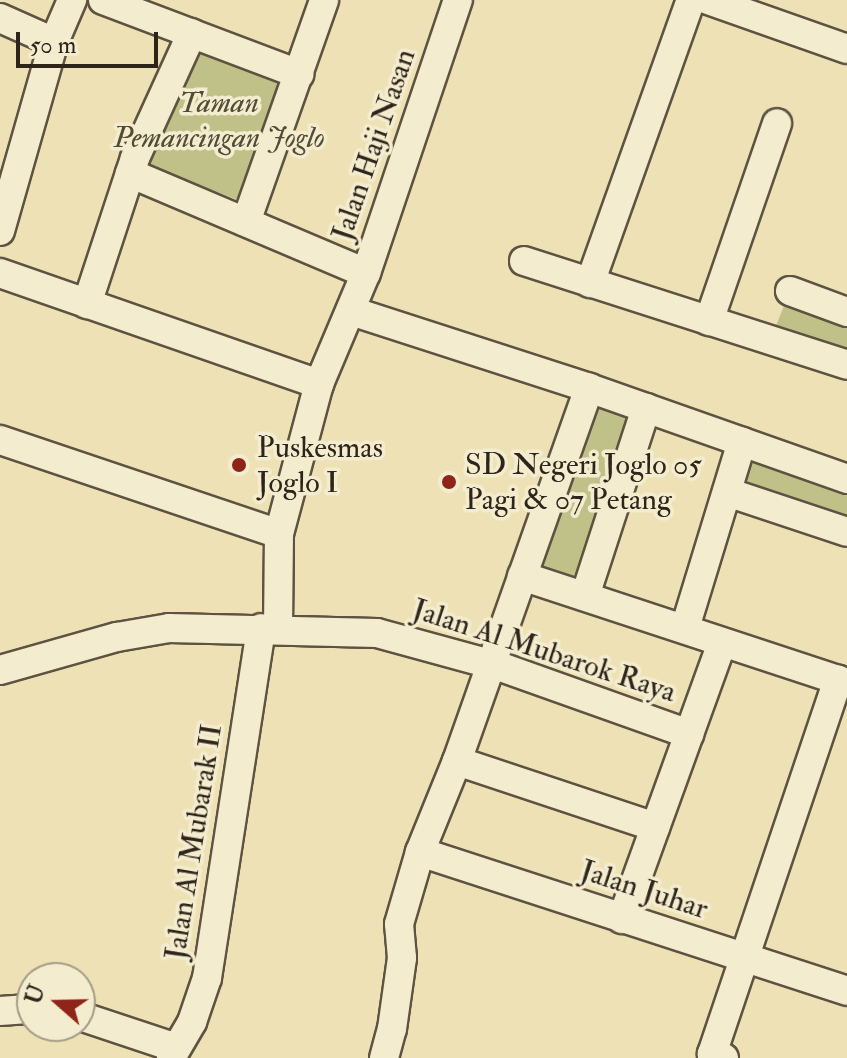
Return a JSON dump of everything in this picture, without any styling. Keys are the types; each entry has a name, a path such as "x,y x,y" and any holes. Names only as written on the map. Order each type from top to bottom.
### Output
{"street":[{"path":"0,231 54,42 72,0"},
{"path":"103,0 299,74"},
{"path":"246,222 324,0"},
{"name":"Jalan Haji Nasan","path":"279,534 319,384 366,273 458,0"},
{"path":"590,283 691,0"},
{"path":"708,0 772,10 847,49"},
{"path":"0,18 54,42"},
{"path":"87,304 130,173 192,33"},
{"path":"709,321 777,123"},
{"path":"130,173 366,273"},
{"path":"524,261 847,365"},
{"path":"0,273 319,384"},
{"path":"790,291 847,312"},
{"path":"351,311 589,388 847,479"},
{"path":"384,1058 392,1029 402,958 399,924 420,852 457,761 589,388"},
{"path":"585,596 646,408"},
{"path":"0,440 279,534"},
{"path":"685,628 742,442"},
{"path":"727,492 847,532"},
{"name":"Jalan Al Mubarak II","path":"174,1053 192,1022 207,978 270,629 279,534"},
{"path":"522,576 842,681 742,956 712,1054 724,1058"},
{"name":"Jalan Al Mubarok Raya","path":"0,670 117,637 169,628 377,633 489,664 689,734"},
{"path":"622,919 722,642"},
{"path":"457,761 655,827"},
{"name":"Jalan Juhar","path":"420,852 847,991"},
{"path":"96,1022 174,1053"}],"green space":[{"name":"Taman Pemancingan Joglo","path":"188,35 296,77 248,204 139,162"},
{"path":"790,291 847,311 847,372 769,343"},
{"path":"589,388 646,408 576,593 531,578"},
{"path":"742,442 847,479 847,532 727,492"}],"place":[{"name":"Puskesmas Joglo I","path":"239,465"},
{"name":"SD Negeri Joglo 05 Pagi & 07 Petang","path":"449,482"}]}
